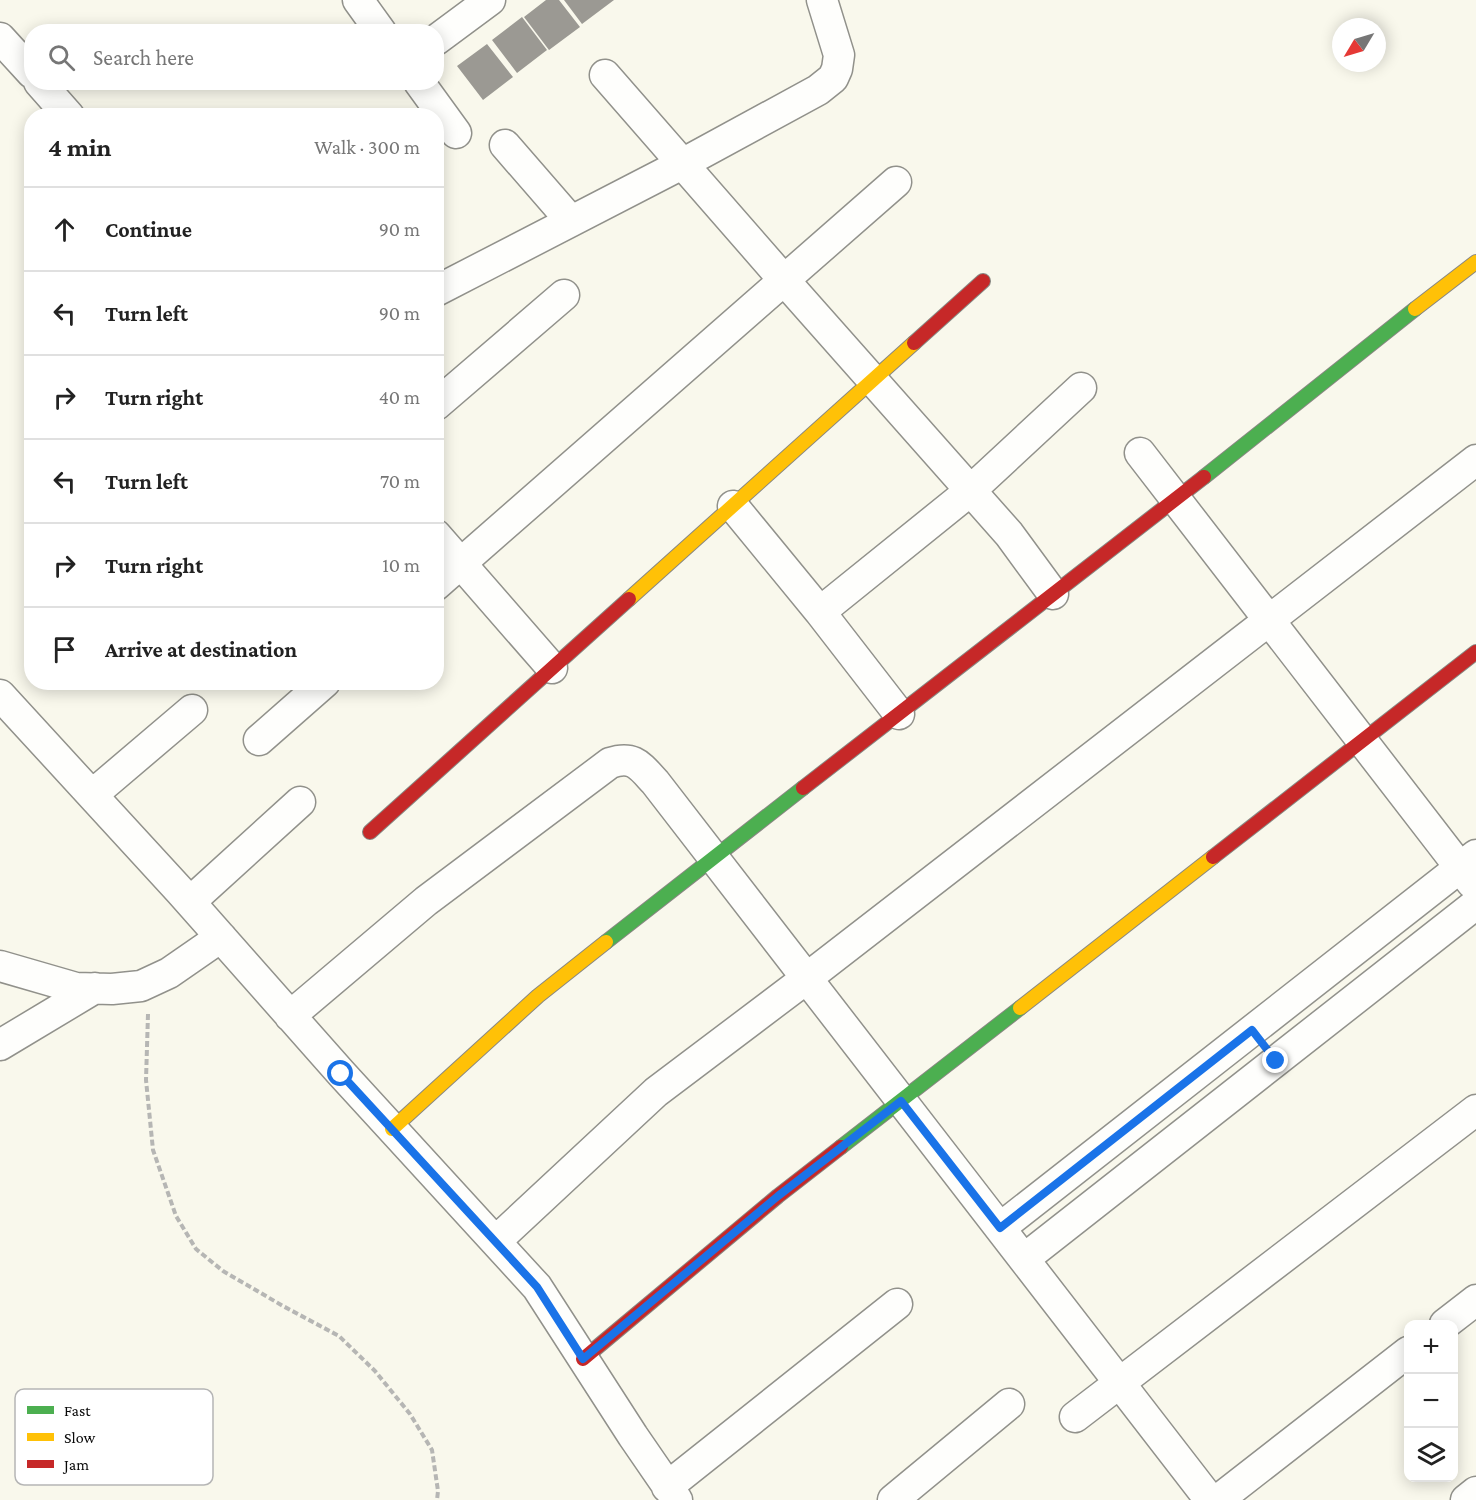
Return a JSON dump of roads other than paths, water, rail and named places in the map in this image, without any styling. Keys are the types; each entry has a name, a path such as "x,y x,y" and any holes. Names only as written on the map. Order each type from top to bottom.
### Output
{"street":[{"path":"358,0 375,24"},
{"path":"444,34 489,0"},
{"path":"444,287 682,164 818,90 832,78 837,69 839,55 822,0"},
{"path":"0,38 24,65"},
{"path":"605,75 1009,534 1053,594"},
{"path":"46,90 62,108"},
{"path":"425,90 438,108"},
{"path":"444,116 456,133"},
{"path":"505,145 571,221"},
{"path":"444,578 896,182"},
{"path":"392,1129 538,996 713,857 1176,500 1476,262"},
{"path":"370,832 983,281"},
{"path":"444,398 564,295"},
{"path":"820,612 970,491 1081,388"},
{"path":"1000,1228 1252,1030 1471,870 1362,741 1140,453"},
{"path":"496,1241 656,1092 807,978 1476,460"},
{"path":"733,506 820,612 899,714"},
{"path":"444,544 552,668"},
{"path":"583,1359 778,1196 1476,652"},
{"path":"259,740 316,690"},
{"path":"0,695 537,1287 672,1493 897,1304"},
{"path":"92,795 192,710"},
{"path":"290,1016 426,901 610,763 620,760 631,761 641,766 1210,1500"},
{"path":"190,902 300,801"},
{"path":"1024,1259 1476,904"},
{"path":"0,966 76,988 112,989 141,986 169,973 221,937"},
{"path":"0,1045 95,988"},
{"path":"1252,1030 1276,1061"},
{"path":"1076,1417 1476,1110"},
{"path":"1449,1320 1476,1300"},
{"path":"1218,1500 1404,1355"},
{"path":"893,1500 1010,1404"},
{"path":"1466,1500 1476,1492"}]}
